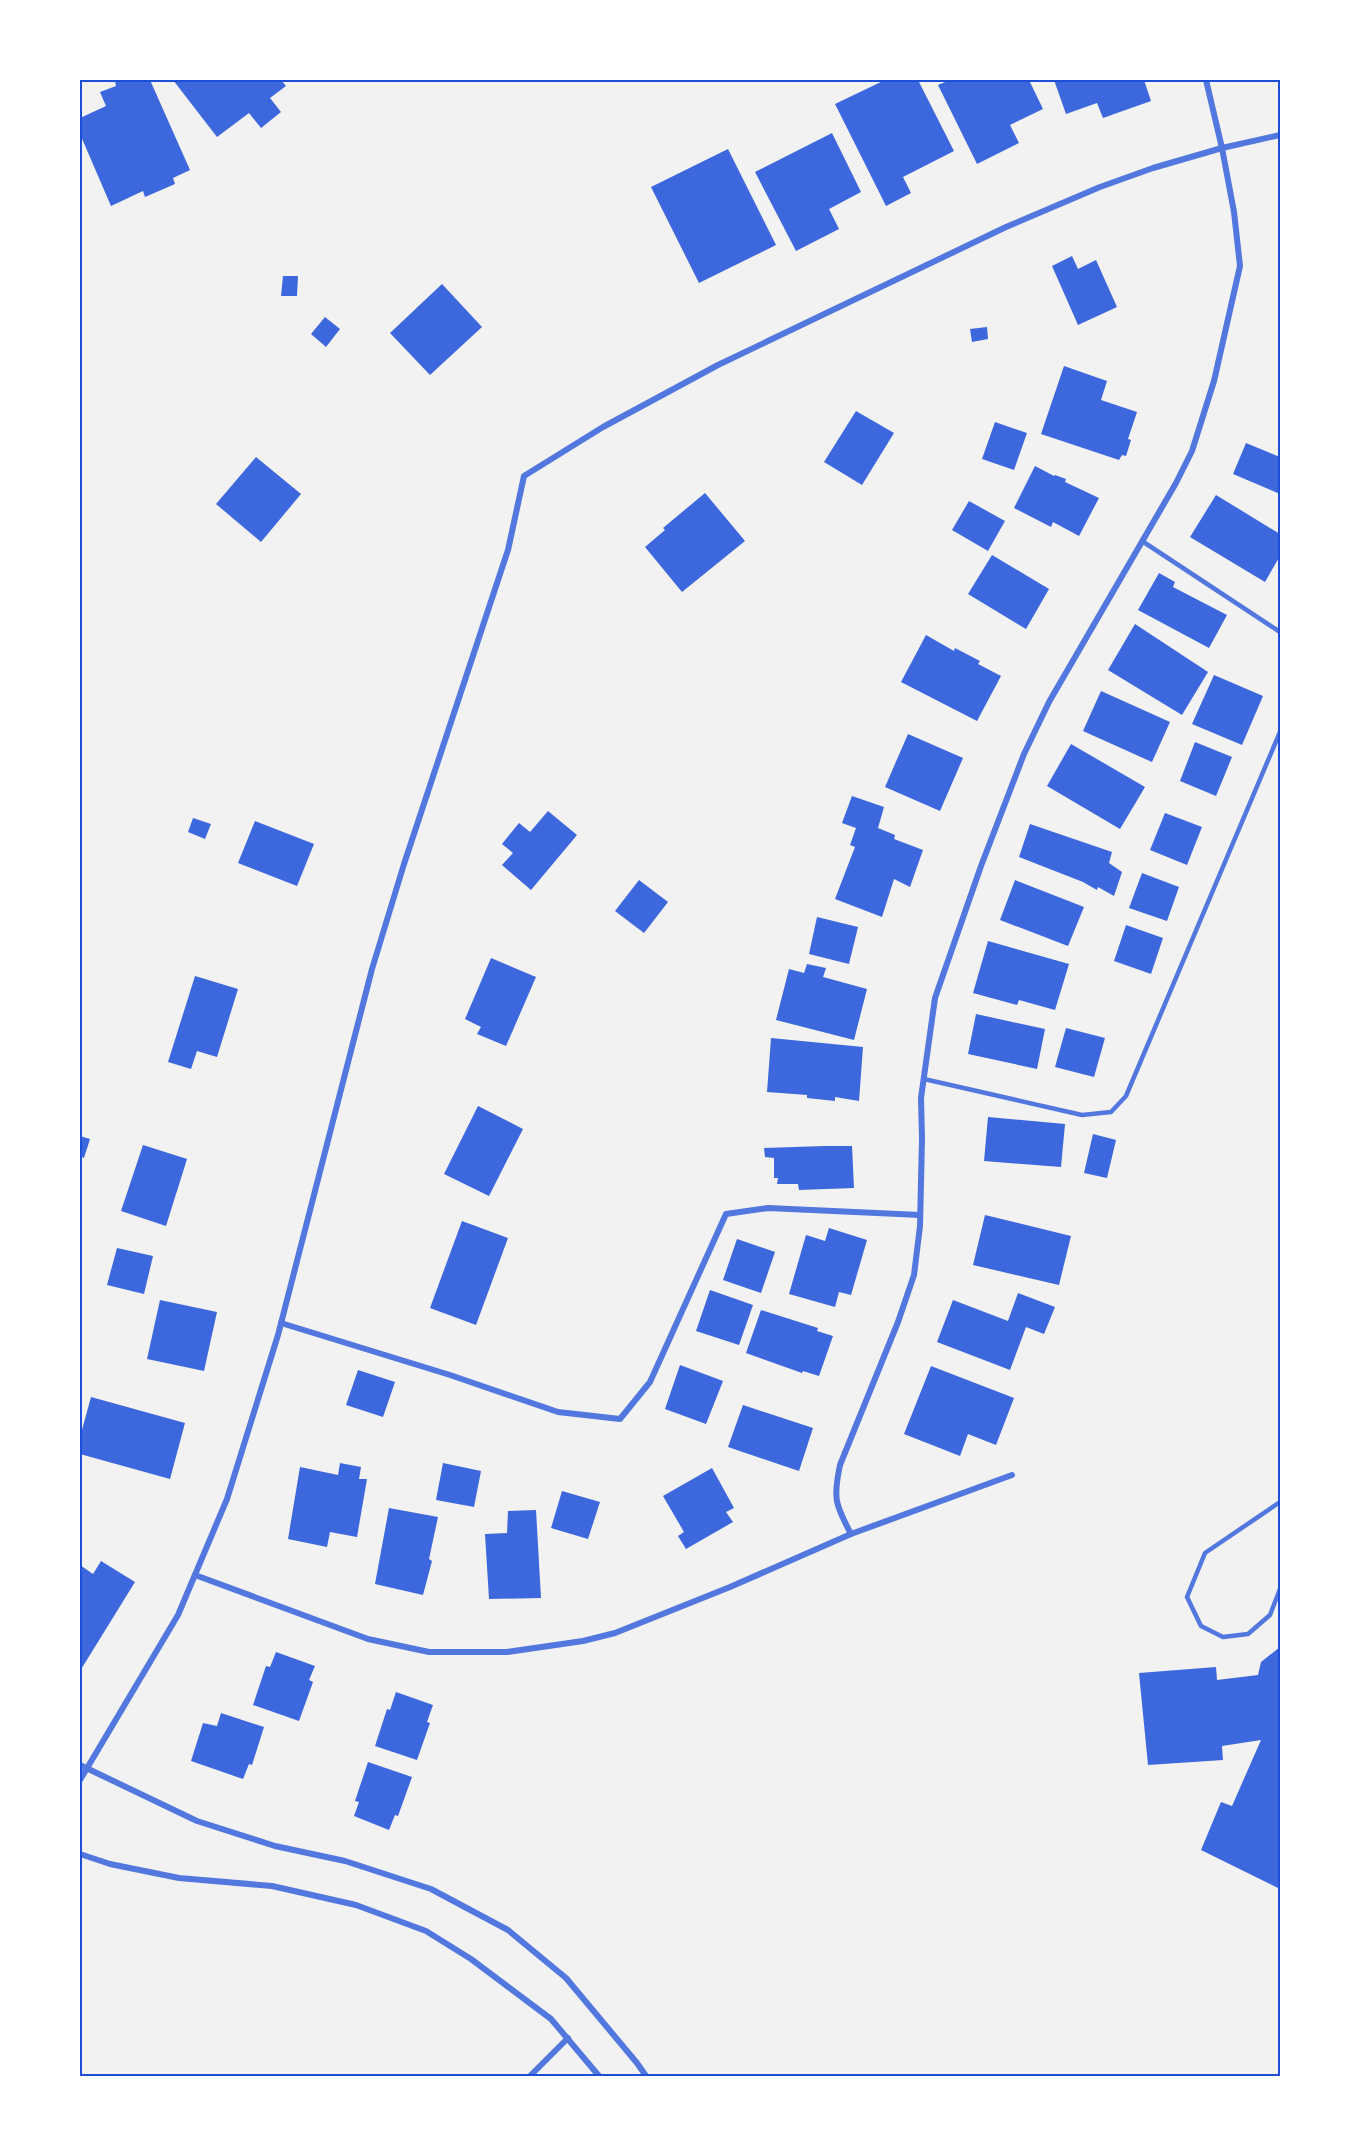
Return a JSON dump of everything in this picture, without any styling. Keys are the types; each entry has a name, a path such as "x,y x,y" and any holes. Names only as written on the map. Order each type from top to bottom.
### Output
{"street":[{"path":"851,1534 837,1508 836,1486 840,1465 898,1322 914,1275 920,1215 921,1098 935,998 981,866 1024,754 1048,702 1192,451 1214,381 1240,266 1234,212 1206,80"},
{"path":"80,1780 178,1615 226,1499 281,1323 372,969 404,864 508,550 524,476 603,427 718,365 1006,227 1100,187 1153,168 1222,148 1281,135"},
{"path":"281,1323 450,1375 558,1412 620,1419 650,1382 726,1214 768,1208 920,1215"},
{"path":"195,1575 368,1639 429,1652 507,1652 583,1641 615,1633 730,1587 851,1534 1012,1475"},
{"path":"80,1765 197,1821 275,1846 345,1861 431,1889 508,1930 566,1978 637,2063 645,2076"},
{"path":"80,1854 110,1864 179,1878 272,1886 356,1905 426,1931 471,1959 551,2019 599,2076"},
{"path":"530,2076 568,2038"}],"lane":[{"path":"1142,541 1281,632"},
{"path":"924,1079 1082,1115 1111,1112 1126,1096 1281,732"},
{"path":"1281,1502 1205,1553 1187,1597 1201,1626 1223,1637 1248,1634 1270,1615 1281,1589"}],"building":[{"path":"150,80 190,170 173,178 175,184 145,197 143,191 111,206 80,134 80,118 106,106 100,92 116,86 115,81"},
{"path":"173,80 281,80 286,86 270,98 281,112 261,128 249,113 217,137"},
{"path":"885,80 918,80 954,151 903,177 911,193 886,206 835,104"},
{"path":"950,80 1029,80 1043,109 1010,125 1019,143 977,164 938,85"},
{"path":"1054,80 1144,80 1151,101 1103,118 1097,103 1066,114"},
{"path":"832,133 861,192 829,209 839,229 796,251 755,172"},
{"path":"728,149 776,245 699,283 651,187"},
{"path":"1072,256 1078,269 1096,260 1117,307 1078,325 1052,266"},
{"path":"283,276 298,276 297,296 281,296"},
{"path":"442,284 482,327 430,375 390,333"},
{"path":"325,317 340,329 326,347 311,334"},
{"path":"987,327 988,339 972,342 970,329"},
{"path":"1064,366 1107,381 1101,400 1137,412 1128,439 1131,440 1126,456 1122,455 1119,460 1041,434"},
{"path":"856,411 894,433 862,485 824,462"},
{"path":"995,422 1027,433 1014,470 982,459"},
{"path":"1246,443 1280,457 1280,494 1233,474"},
{"path":"256,457 301,494 261,542 216,504"},
{"path":"1035,466 1054,476 1066,479 1065,482 1099,498 1079,536 1053,522 1051,527 1014,508"},
{"path":"705,493 745,541 682,592 645,547 665,530 663,528"},
{"path":"1216,495 1280,534 1280,556 1265,582 1190,537"},
{"path":"969,501 1005,521 988,551 952,530"},
{"path":"992,555 1049,589 1026,629 968,594"},
{"path":"1159,573 1175,582 1173,587 1227,615 1209,648 1138,610"},
{"path":"1135,624 1208,672 1182,715 1108,670"},
{"path":"926,635 954,651 955,648 980,661 978,664 1001,676 977,721 901,682"},
{"path":"1214,675 1263,696 1242,745 1192,724"},
{"path":"1101,691 1170,722 1152,762 1083,731"},
{"path":"908,734 963,758 940,811 885,787"},
{"path":"1195,742 1232,757 1216,796 1180,781"},
{"path":"1071,744 1145,787 1120,829 1047,786"},
{"path":"852,796 884,807 878,828 895,835 894,839 923,850 910,887 894,879 882,917 835,899 855,847 850,845 856,828 842,823"},
{"path":"548,811 577,835 531,890 502,865 513,853 502,844 519,823 530,832"},
{"path":"1165,813 1202,827 1187,865 1150,850"},
{"path":"193,818 211,824 205,839 188,832"},
{"path":"255,821 314,844 297,886 238,863"},
{"path":"1030,824 1112,852 1109,863 1122,872 1114,896 1098,887 1097,890 1083,882 1019,857"},
{"path":"1142,873 1179,887 1167,921 1129,908"},
{"path":"639,880 668,902 644,933 615,911"},
{"path":"1015,880 1084,907 1068,946 1000,920"},
{"path":"817,917 858,927 849,964 809,954"},
{"path":"1126,925 1163,938 1151,974 1114,961"},
{"path":"988,941 1069,964 1055,1010 1019,1000 1017,1005 973,993"},
{"path":"491,958 536,977 506,1046 477,1034 481,1027 465,1019"},
{"path":"807,964 826,968 823,977 867,989 854,1040 776,1020 789,969 804,973"},
{"path":"195,976 238,989 217,1057 197,1051 191,1069 168,1062"},
{"path":"976,1014 1045,1029 1037,1069 968,1054"},
{"path":"1066,1028 1105,1038 1094,1077 1055,1067"},
{"path":"771,1038 863,1047 859,1101 835,1097 835,1101 807,1098 807,1095 767,1092"},
{"path":"478,1106 523,1129 489,1196 444,1174"},
{"path":"988,1117 1065,1124 1061,1167 984,1161"},
{"path":"1093,1134 1116,1140 1107,1178 1084,1173"},
{"path":"80,1136 90,1139 84,1158 80,1156"},
{"path":"143,1145 187,1159 166,1226 121,1211"},
{"path":"852,1146 854,1188 799,1190 798,1184 777,1184 778,1178 774,1178 774,1158 765,1157 764,1148"},
{"path":"985,1215 1071,1236 1059,1285 973,1265"},
{"path":"462,1221 508,1238 476,1325 430,1308"},
{"path":"829,1228 867,1240 851,1295 839,1292 835,1307 789,1294 806,1235 825,1241"},
{"path":"737,1239 775,1252 761,1293 723,1280"},
{"path":"117,1248 153,1256 144,1294 107,1285"},
{"path":"710,1290 753,1305 739,1345 696,1331"},
{"path":"1018,1293 1055,1307 1044,1334 1026,1327 1010,1370 937,1342 953,1300 1008,1321"},
{"path":"160,1300 217,1312 204,1371 147,1359"},
{"path":"761,1310 818,1328 817,1331 833,1336 819,1376 803,1371 802,1373 746,1353"},
{"path":"680,1365 723,1381 706,1424 665,1409"},
{"path":"931,1366 1014,1398 996,1445 968,1434 960,1456 904,1434"},
{"path":"358,1370 395,1382 383,1417 346,1405"},
{"path":"91,1397 185,1423 170,1479 80,1454 80,1437"},
{"path":"743,1405 813,1428 799,1471 728,1447"},
{"path":"340,1463 361,1467 359,1479 367,1479 357,1537 330,1532 327,1547 288,1539 300,1467 338,1475"},
{"path":"443,1463 481,1471 474,1507 436,1500"},
{"path":"712,1468 734,1508 726,1512 733,1522 686,1549 678,1536 684,1532 663,1496"},
{"path":"562,1491 600,1502 588,1539 551,1528"},
{"path":"389,1508 438,1517 429,1559 432,1561 423,1595 375,1584"},
{"path":"536,1510 541,1598 489,1599 485,1534 507,1533 508,1511"},
{"path":"101,1561 135,1582 80,1671 80,1565 93,1574"},
{"path":"1280,1647 1280,1889 1201,1850 1221,1802 1232,1806 1261,1740 1222,1746 1223,1760 1148,1765 1139,1673 1216,1667 1217,1680 1258,1675 1261,1662"},
{"path":"276,1652 315,1666 309,1680 313,1682 299,1721 253,1705 266,1666 270,1667"},
{"path":"396,1692 433,1705 427,1722 430,1723 417,1760 375,1746 387,1709 390,1710"},
{"path":"221,1713 264,1727 252,1765 249,1764 243,1779 191,1761 203,1723 217,1726"},
{"path":"368,1762 412,1777 398,1816 395,1815 389,1830 354,1816 359,1802 355,1801"}]}
